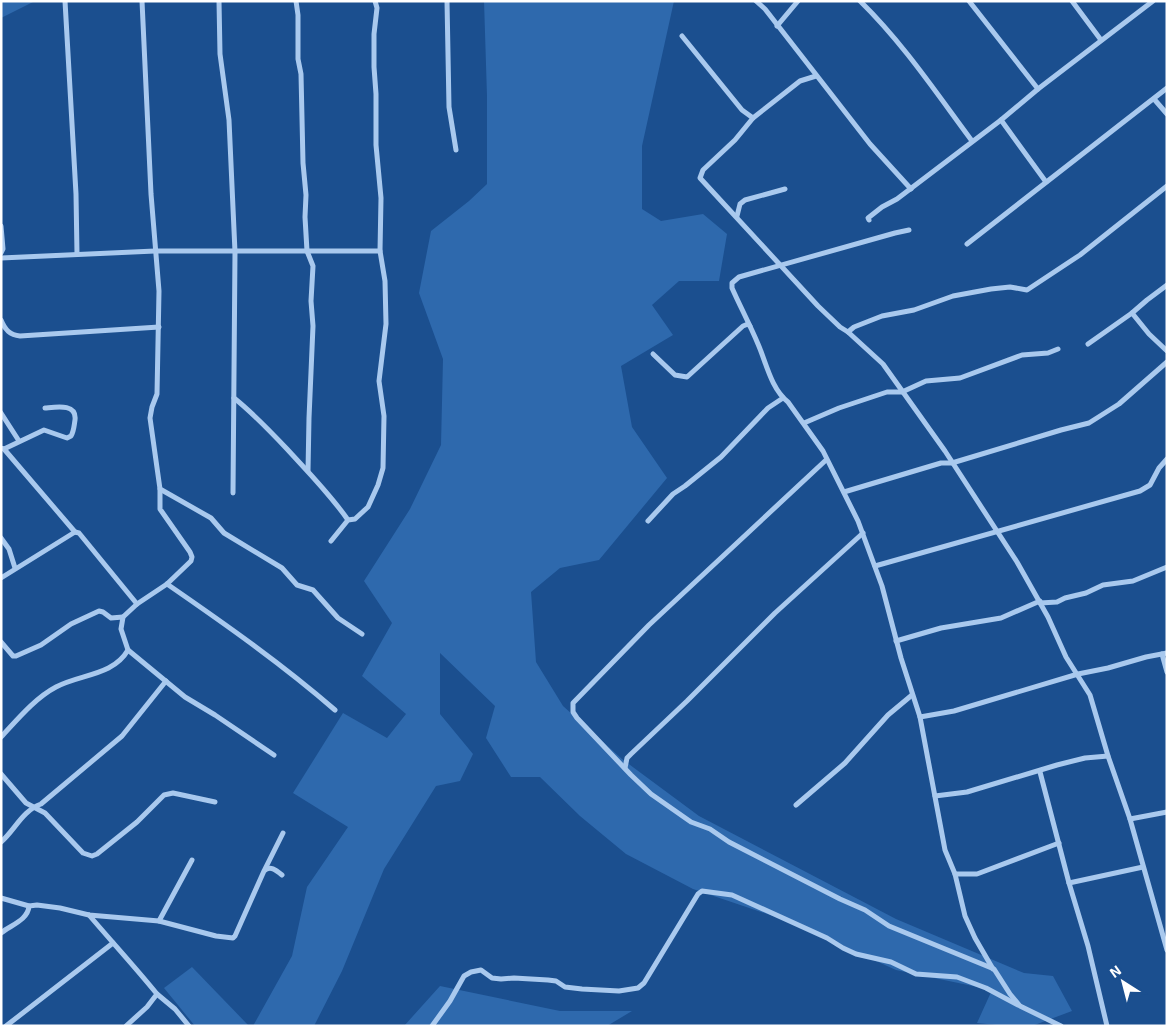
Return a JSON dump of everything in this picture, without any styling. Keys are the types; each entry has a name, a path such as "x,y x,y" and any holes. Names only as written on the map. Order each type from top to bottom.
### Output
{"street":[{"path":"65,1 76,194 77,254"},
{"path":"1,642 13,656 16,656 40,645 71,624 99,611 114,619 123,617 137,604 167,584 191,561 192,557 160,509 160,489 150,418 157,394 159,292 155,251 142,1"},
{"path":"219,1 220,54 229,120 235,252 233,492"},
{"path":"296,1 299,37 298,59 301,74 307,251 312,259 313,266 308,471"},
{"path":"331,541 348,520 355,519 368,507 383,468 384,416 379,381 386,324 385,282 380,251 382,198 377,162 374,67 375,1"},
{"path":"447,1 449,107 456,150"},
{"path":"756,1 870,144 911,189"},
{"path":"777,26 798,1"},
{"path":"860,1 904,50 972,141"},
{"path":"969,1 1038,89"},
{"path":"1072,1 1101,40"},
{"path":"869,220 868,218 875,211 911,189 1153,1"},
{"path":"682,36 742,110 753,118"},
{"path":"816,76 800,81 753,118 735,140 703,170 700,175 702,180 818,306 883,364 945,451 1017,562 1092,702 1130,819 1167,950"},
{"path":"967,244 1167,88"},
{"path":"1154,99 1167,114"},
{"path":"1001,120 1046,182"},
{"path":"848,332 854,327 882,316 914,310 953,296 990,288 1027,290 1080,256 1167,186"},
{"path":"737,216 740,204 745,200 785,189"},
{"path":"1,226 1,253"},
{"path":"909,230 739,277 732,283 732,288 771,376 783,398 804,423 823,451 863,533 889,608 896,641 920,717 945,850 955,874 965,916 987,959 1020,1006"},
{"path":"1,258 155,251 380,251"},
{"path":"1088,344 1167,285"},
{"path":"1132,313 1149,334 1167,351"},
{"path":"1,320 12,335 20,336 159,327"},
{"path":"653,354 675,375 687,377 743,326 748,324 750,327"},
{"path":"804,423 855,402 888,392 902,392 926,381 960,378 1022,355 1048,353 1058,350"},
{"path":"844,492 941,463 952,463 1089,423 1119,404 1167,362"},
{"path":"234,398 250,410 308,471 335,501 348,520"},
{"path":"648,522 673,494 721,457 768,408 783,398"},
{"path":"45,408 66,407 74,412 76,416 71,436 67,438 44,430 2,448 75,532 79,533 137,604"},
{"path":"1,413 18,440"},
{"path":"875,566 1140,491 1150,485 1158,468 1167,459"},
{"path":"826,460 649,625 573,703 573,712 576,718 651,794 691,822 710,829 729,842 865,910 889,926 994,969"},
{"path":"160,489 211,518 223,532 282,568 297,585 313,590 338,618 362,634"},
{"path":"1,578 75,532"},
{"path":"625,768 625,763 631,754 688,701 775,613 863,533"},
{"path":"1,538 9,549 15,568"},
{"path":"896,641 941,628 1001,618 1040,602 1057,602 1086,593 1103,585 1133,581 1167,566"},
{"path":"167,584 269,657 335,710"},
{"path":"123,617 121,628 128,650 185,697 274,755"},
{"path":"1,737 49,692 58,686 118,663 128,650"},
{"path":"920,717 967,707 1078,674 1165,653 1167,672"},
{"path":"1,842 33,807 40,804 116,742 166,680"},
{"path":"796,805 845,763 883,719 912,695"},
{"path":"935,796 967,792 1014,777 1040,772 1057,765 1086,758 1108,756"},
{"path":"1040,772 1088,946 1107,1026"},
{"path":"1,774 26,803 45,813 83,853 92,856 137,822 168,793 215,802"},
{"path":"1130,819 1167,812"},
{"path":"1,898 29,906 37,905 60,908 89,915 159,921 216,936 233,938 261,874 265,870 282,833"},
{"path":"955,874 976,874 1059,843"},
{"path":"159,921 192,860"},
{"path":"1069,882 1143,867"},
{"path":"265,870 269,868 274,869 282,875"},
{"path":"432,1026 450,1001 464,976 481,970 492,978 548,980 556,981 565,987 582,989 619,991 638,988 644,983 698,894 702,892 732,895 826,938 856,954 891,962 916,974 957,977 986,988 1061,1026"},
{"path":"1,933 25,916 29,912 29,906"},
{"path":"89,915 157,994 175,1009 189,1026"},
{"path":"6,1026 113,943"},
{"path":"982,964 987,959"},
{"path":"126,1026 147,1007 157,994"}],"shaded area":[{"path":"1,1 35,1 1,18"},
{"path":"484,1 674,1 642,146 642,209 661,221 703,214 727,234 719,281 679,281 652,305 673,335 621,366 632,427 667,478 599,560 560,568 531,592 536,662 563,706 622,759 699,816 896,919 1024,973 1053,976 1072,1011 1032,1026 977,1023 992,990 896,970 785,920 693,889 626,854 580,816 540,777 511,777 486,738 495,706 440,653 440,714 473,754 460,781 436,786 384,869 342,971 314,1026 253,1026 292,956 307,887 348,827 293,793 343,713 387,738 406,714 362,676 392,623 364,581 410,509 441,445 443,359 419,293 431,231 487,184"},
{"path":"192,967 249,1026 195,1026 164,988"},
{"path":"440,986 560,1011 632,1011 607,1026 404,1026"}]}
